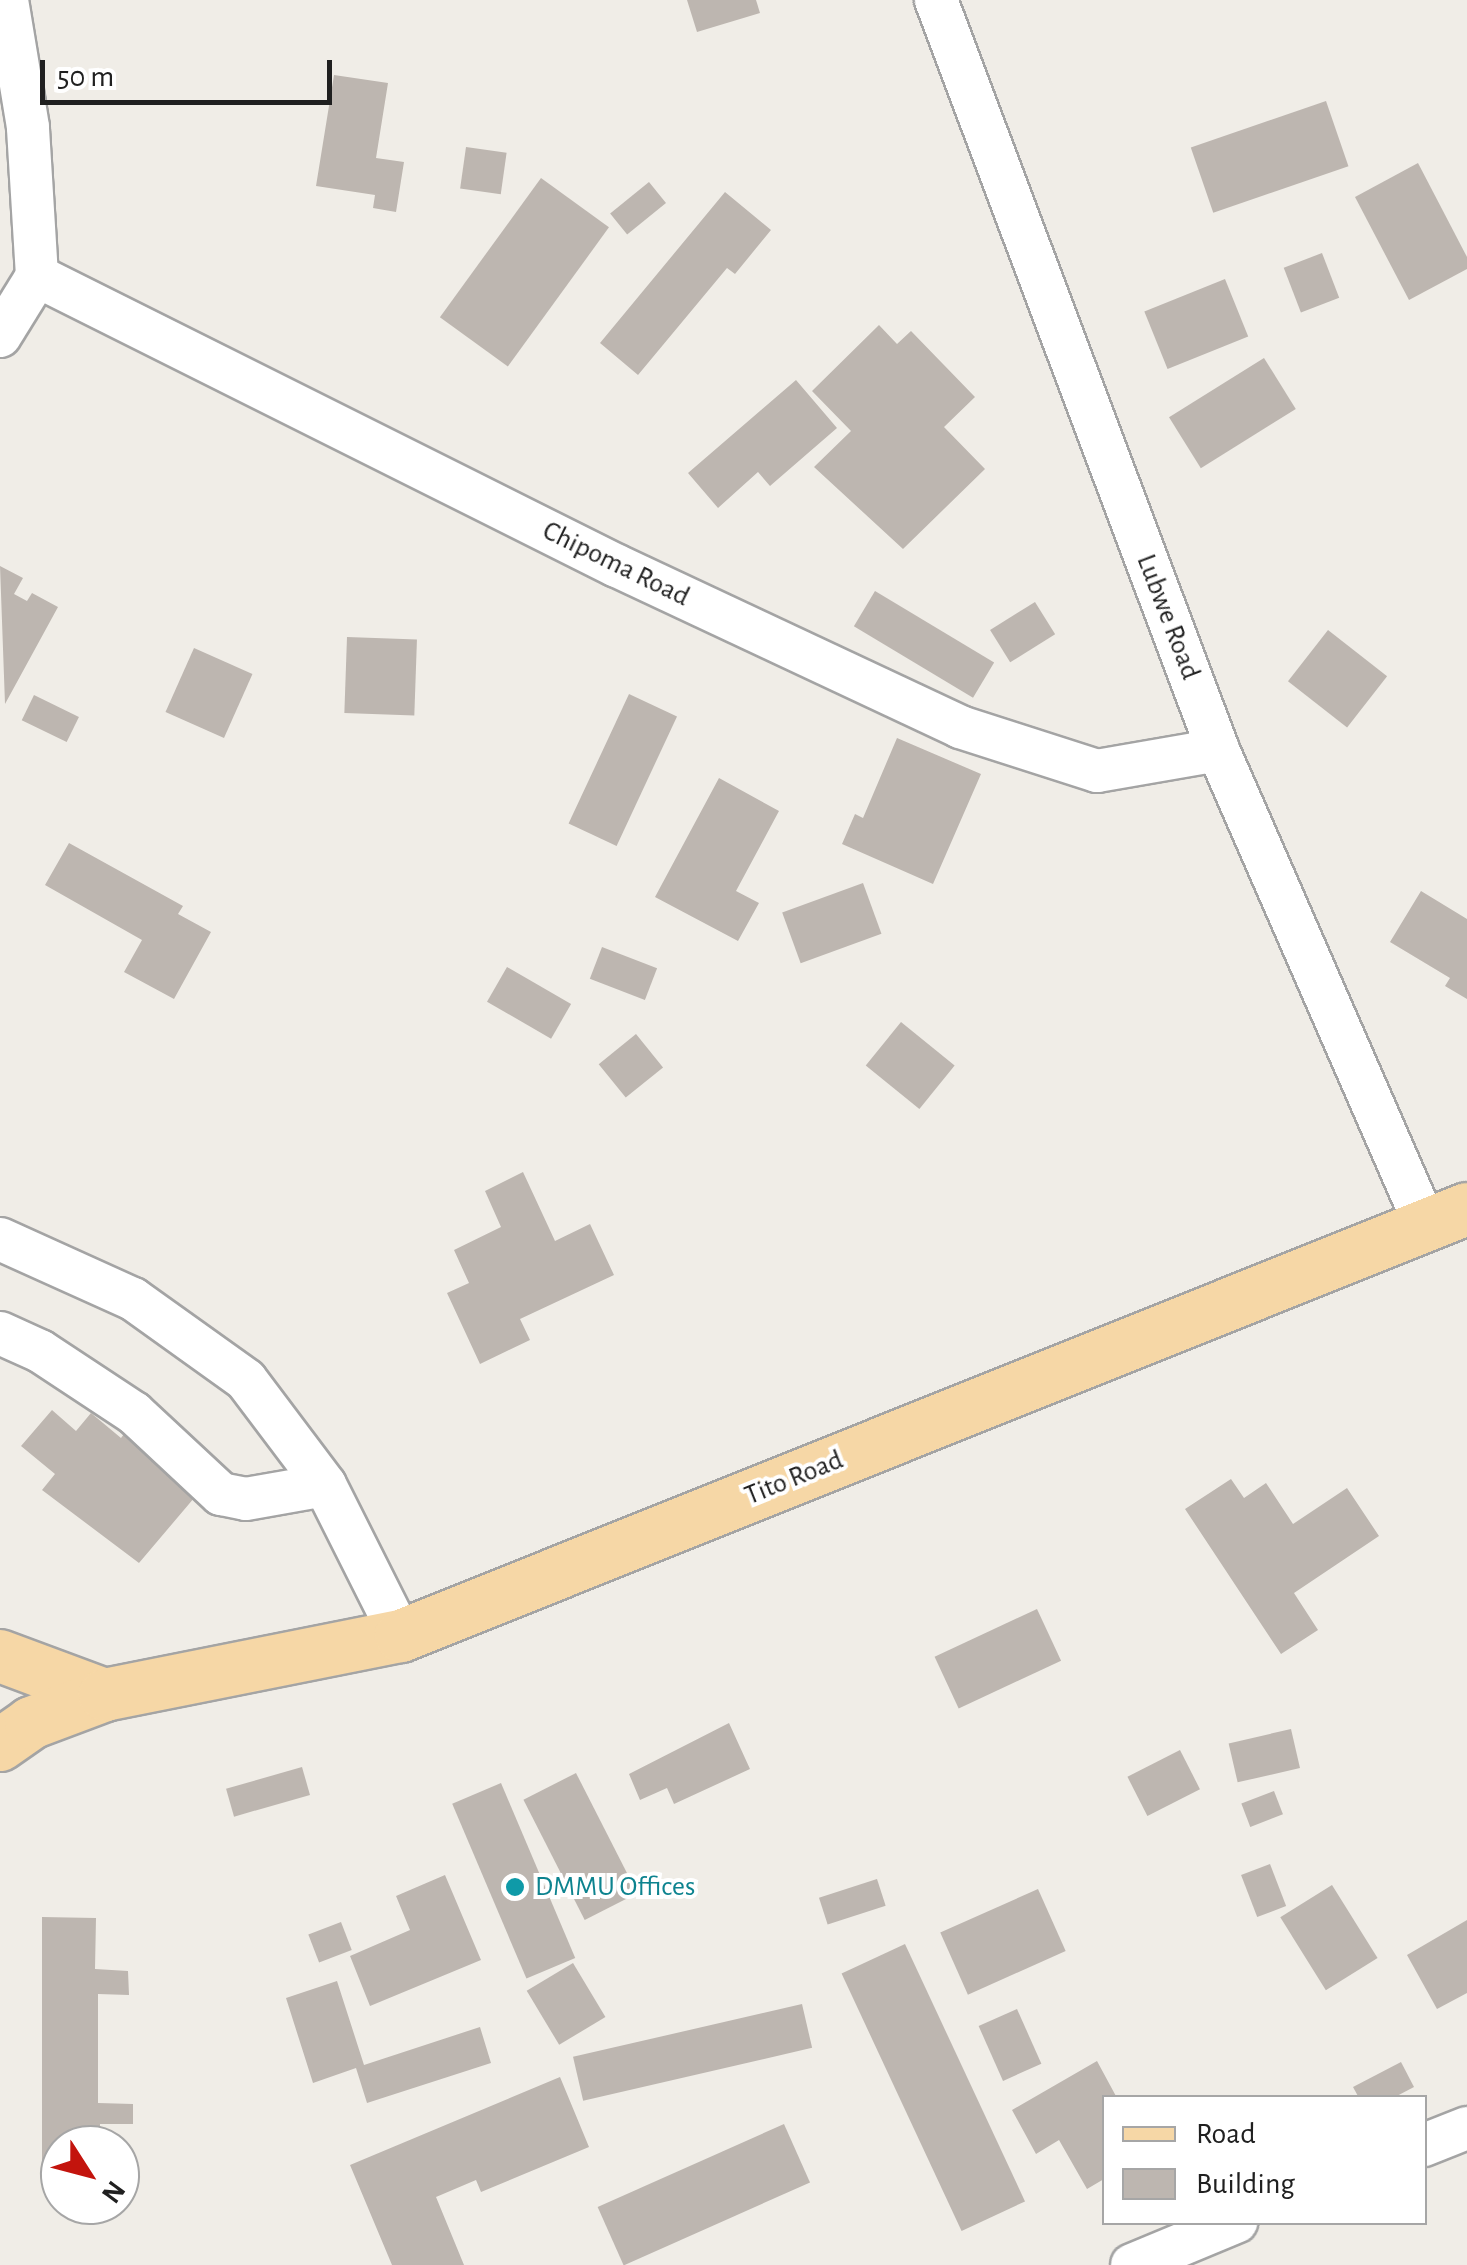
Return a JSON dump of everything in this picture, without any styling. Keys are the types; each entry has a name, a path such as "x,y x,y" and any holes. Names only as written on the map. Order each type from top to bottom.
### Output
{"main road":[{"name":"Tito Road","path":"0,1745 32,1723 105,1696 400,1636 1446,1216"},
{"path":"0,1656 105,1696"}],"street":[{"path":"0,336 37,276 28,127 7,0"},
{"name":"Lubwe Road","path":"936,0 1218,750 1446,1216"},
{"name":"Chipoma Road","path":"37,276 617,566 960,727 1098,771 1218,750"},
{"path":"0,1238 133,1299 246,1380 325,1485 400,1636"},
{"path":"0,1334 40,1351 134,1413 221,1494 246,1499 325,1485"},
{"path":"1427,2144 1467,2128"},
{"path":"1132,2265 1229,2225"}],"building":[{"path":"687,0 756,0 760,13 697,32"},
{"path":"334,75 388,83 376,158 404,162 396,212 373,208 375,195 316,186"},
{"path":"1326,101 1348,166 1213,213 1191,148"},
{"path":"466,147 507,153 501,194 460,189"},
{"path":"1418,163 1467,257 1467,269 1409,300 1355,197"},
{"path":"541,178 609,227 508,367 440,317"},
{"path":"649,182 666,203 627,234 610,213"},
{"path":"725,192 771,230 735,274 727,268 638,375 600,343"},
{"path":"1322,253 1339,298 1301,313 1284,268"},
{"path":"1225,279 1248,336 1168,369 1144,312"},
{"path":"879,325 897,344 911,331 975,397 944,427 985,469 903,549 814,467 851,431 812,391"},
{"path":"1264,358 1296,409 1201,468 1169,417"},
{"path":"796,380 837,428 770,486 758,472 718,508 688,473"},
{"path":"0,566 23,578 14,594 27,601 32,593 58,607 5,704"},
{"path":"875,591 994,663 973,698 854,626"},
{"path":"1035,602 1055,634 1010,662 990,630"},
{"path":"1328,630 1387,676 1347,727 1288,681"},
{"path":"347,637 417,639 414,715 344,713"},
{"path":"194,648 252,674 224,738 166,712"},
{"path":"629,694 677,716 617,846 569,824"},
{"path":"34,695 79,717 67,742 22,720"},
{"path":"897,738 981,774 933,884 842,844 855,814 863,818"},
{"path":"719,778 779,811 736,891 759,903 738,941 655,897"},
{"path":"69,843 183,906 178,914 211,932 174,999 124,972 142,940 45,885"},
{"path":"863,883 881,934 801,963 782,912"},
{"path":"1421,891 1467,919 1467,999 1445,986 1450,978 1390,942"},
{"path":"602,947 657,968 645,1000 590,979"},
{"path":"507,967 571,1004 551,1039 487,1002"},
{"path":"901,1022 955,1065 919,1109 866,1066"},
{"path":"636,1034 663,1067 626,1098 599,1064"},
{"path":"523,1172 555,1241 590,1224 614,1275 520,1319 530,1340 480,1364 447,1293 469,1283 454,1250 501,1227 485,1191"},
{"path":"52,1410 76,1431 91,1413 121,1438 127,1430 200,1491 139,1563 42,1490 55,1474 21,1446"},
{"path":"1231,1479 1244,1498 1266,1483 1293,1524 1347,1488 1379,1536 1294,1593 1318,1630 1281,1654 1185,1509"},
{"path":"1037,1609 1061,1661 959,1708 935,1657"},
{"path":"729,1723 750,1769 674,1804 667,1788 640,1800 629,1774"},
{"path":"1291,1729 1300,1768 1238,1782 1229,1743"},
{"path":"1180,1750 1200,1789 1147,1816 1127,1777"},
{"path":"302,1767 310,1795 234,1817 226,1789"},
{"path":"576,1773 637,1893 585,1920 523,1800"},
{"name":"DMMU Offices","path":"501,1783 575,1958 526,1979 452,1804"},
{"path":"1274,1791 1283,1814 1250,1827 1241,1804"},
{"path":"1270,1864 1286,1906 1257,1917 1241,1875"},
{"path":"445,1875 481,1960 370,2006 350,1956 410,1930 396,1896"},
{"path":"877,1879 886,1906 828,1924 819,1898"},
{"path":"1332,1885 1378,1958 1326,1990 1280,1917"},
{"path":"1038,1889 1066,1951 968,1995 940,1933"},
{"path":"42,1917 96,1918 95,1969 128,1971 129,1995 98,1994 98,2103 133,2104 133,2124 42,2125"},
{"path":"1467,1920 1467,1993 1437,2009 1407,1955"},
{"path":"341,1922 352,1950 319,1963 308,1935"},
{"path":"905,1944 1025,2201 962,2231 842,1974"},
{"path":"573,1963 605,2017 559,2045 527,1991"},
{"path":"337,1981 364,2065 480,2027 491,2063 367,2103 356,2068 313,2083 286,1998"},
{"path":"802,2004 812,2048 583,2101 573,2057"},
{"path":"1017,2009 1041,2064 1003,2081 979,2026"},
{"path":"1097,2061 1115,2095 1102,2095 1102,2180 1087,2189 1059,2140 1036,2154 1012,2110"},
{"path":"1401,2062 1414,2087 1399,2095 1357,2095 1353,2087"},
{"path":"560,2077 589,2147 481,2192 476,2180 436,2197 464,2265 392,2265 350,2165"},
{"path":"784,2124 810,2182 625,2265 598,2207"}],"place":[{"name":"DMMU Offices","path":"515,1887"}]}
